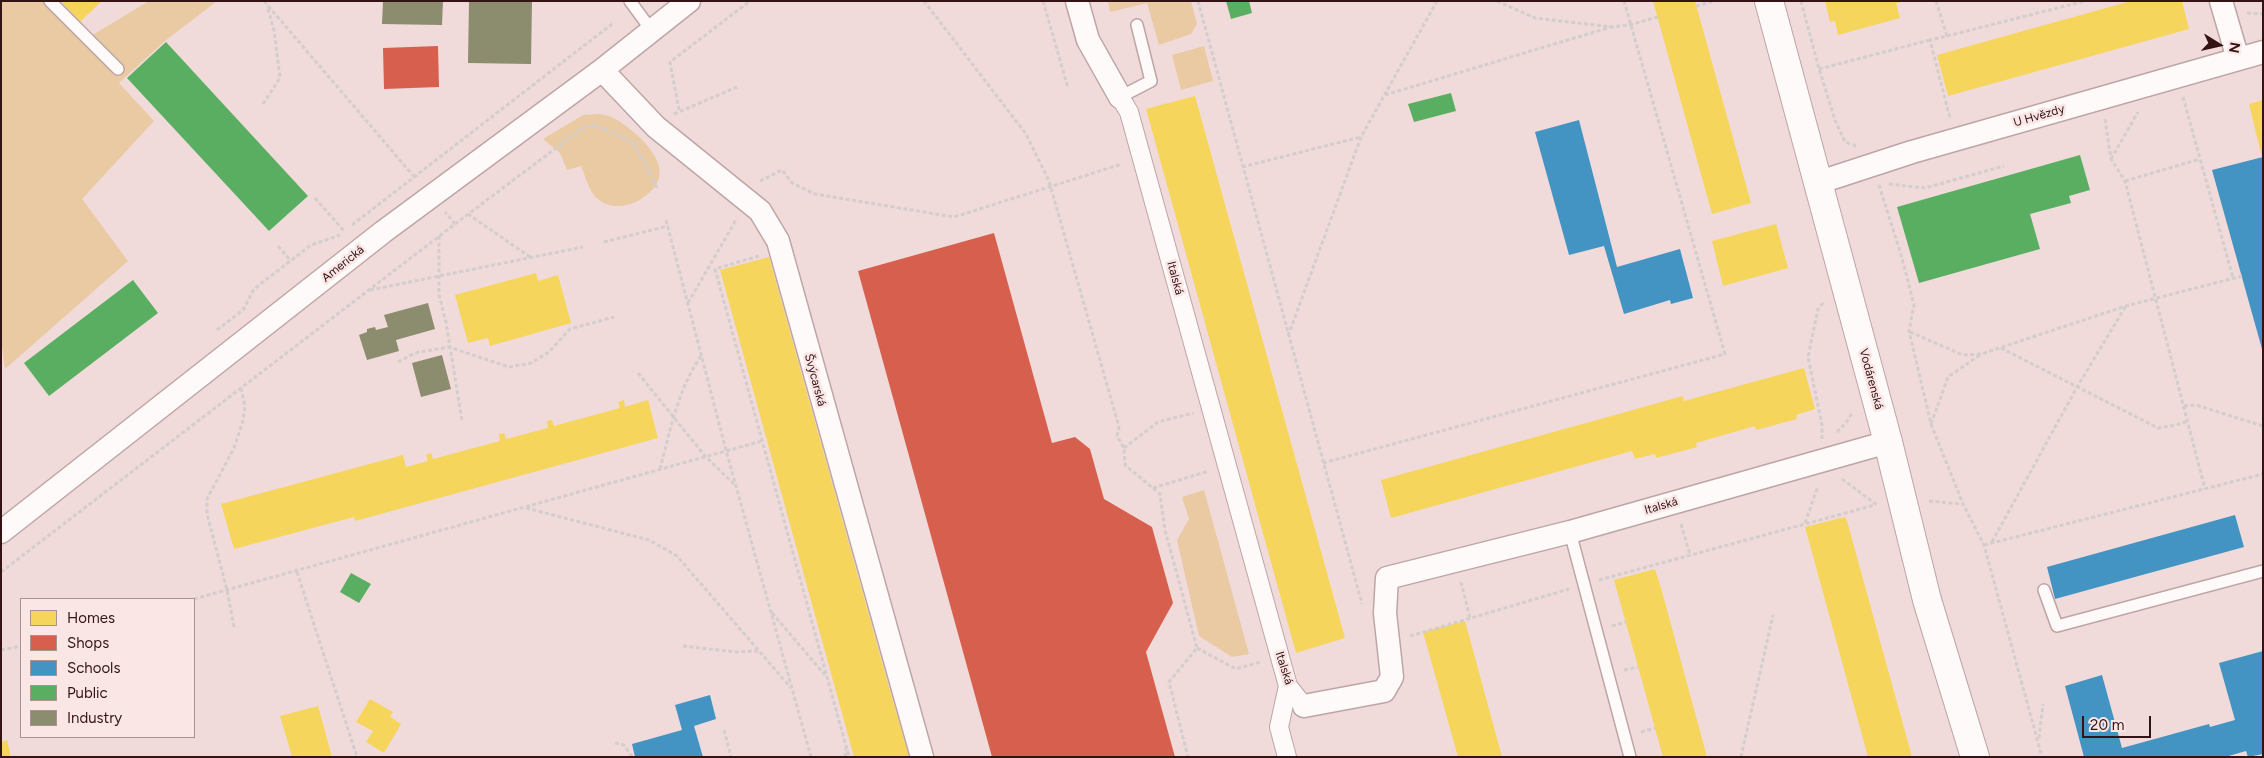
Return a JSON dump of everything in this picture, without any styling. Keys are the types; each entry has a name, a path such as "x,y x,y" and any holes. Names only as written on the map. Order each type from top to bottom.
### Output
{"street":[{"name":"Americká","path":"1,532 383,232 602,70 689,1"},
{"name":"Italská","path":"1077,1 1088,40 1129,112 1288,686 1304,706 1384,691 1392,677 1385,613 1387,578 1570,532 1674,502 1822,454 1888,442"},
{"name":"Vodárenská","path":"1770,1 1817,183 1888,442 1927,600 1975,757"},
{"path":"2221,1 2238,59"},
{"name":"U Hvězdy","path":"1817,183 1912,152 2263,52"},
{"name":"Švýcarská","path":"602,70 656,127 760,211 778,241 922,757"},
{"path":"1287,757 1279,727 1288,686"}],"lane":[{"path":"50,1 118,69"},
{"path":"630,1 652,31"},
{"path":"1120,96 1151,81 1137,25"},
{"path":"1570,532 1630,757"},
{"path":"2044,590 2057,626 2263,571"}],"path":[{"path":"738,86 679,110 670,62 750,1"},
{"path":"924,1 1026,134 1050,187 1119,427 1117,436 1124,448 1126,465 1160,494 1165,530 1197,648 1236,669 1280,656"},
{"path":"1043,1 1068,88"},
{"path":"1198,1 1362,606"},
{"path":"1288,336 1362,137 1436,1"},
{"path":"1497,1 1535,18 1611,27"},
{"path":"1323,463 1725,354 1629,25 1624,1"},
{"path":"1696,6 1714,1"},
{"path":"1801,1 1835,120 1845,142 1864,148"},
{"path":"1936,1 1946,36"},
{"path":"1819,69 2085,1"},
{"path":"262,104 280,78 274,30 265,2"},
{"path":"265,2 417,180"},
{"path":"1385,95 1611,27 1629,25 1658,17"},
{"path":"217,330 242,310 254,289 290,260 311,245 340,235 612,24"},
{"path":"1930,40 1951,122"},
{"path":"2181,91 2233,278"},
{"path":"2111,159 2140,109"},
{"path":"2104,113 2111,159 2125,181 2205,489"},
{"path":"1,572 368,290 584,128 590,125 599,126 634,144 657,188"},
{"path":"1242,167 1362,137"},
{"path":"634,144 640,140"},
{"path":"759,181 782,170 792,183 815,194 954,217 1142,159"},
{"path":"2125,181 2200,159"},
{"path":"2004,166 1925,188 1879,183 1914,305 1909,331 1931,424 1963,504 1984,545 2042,757"},
{"path":"315,198 344,231"},
{"path":"446,214 455,224"},
{"path":"468,214 530,257"},
{"path":"688,303 739,215"},
{"path":"666,220 735,485 811,757"},
{"path":"604,242 668,226"},
{"path":"439,236 438,295 462,421"},
{"path":"278,246 290,260"},
{"path":"368,290 583,247"},
{"path":"715,269 761,255"},
{"path":"710,265 715,269 849,757"},
{"path":"1909,331 1963,355 1981,354 2154,297 2242,276"},
{"path":"1805,523 1822,476 1822,425 1808,357 1818,309 1826,300 1829,310"},
{"path":"1992,542 2077,387 2126,306"},
{"path":"398,362 415,354 449,347 509,367 531,362 549,352 570,329 614,317"},
{"path":"2000,348 2158,428 2188,421"},
{"path":"1931,424 1948,377 1981,354"},
{"path":"660,469 674,418 690,373 701,356"},
{"path":"638,373 705,456 735,485"},
{"path":"234,626 227,590 207,514 207,499 234,448 243,421 245,406 241,388"},
{"path":"1822,454 1846,424 1853,412 1854,404"},
{"path":"2184,406 2196,404 2263,426"},
{"path":"1124,448 1158,422 1211,409"},
{"path":"195,600 762,441"},
{"path":"1822,454 1833,473 1876,504"},
{"path":"1153,488 1227,466"},
{"path":"1984,545 2263,474"},
{"path":"1388,642 1583,584 1876,504 1903,500 1963,504"},
{"path":"1674,502 1690,555"},
{"path":"524,508 649,540 677,556 793,691"},
{"path":"1455,561 1470,618"},
{"path":"297,572 357,757"},
{"path":"770,611 827,677"},
{"path":"1741,757 1774,615"},
{"path":"1,650 20,646"},
{"path":"683,646 736,652 759,651"},
{"path":"1188,757 1169,682 1197,648"},
{"path":"2038,741 2043,704"},
{"path":"724,730 731,757"},
{"path":"616,743 624,745 632,757"},
{"path":"845,757 846,746"}],"shaded area":[{"path":"1,1 51,1 84,40 149,1 217,1 165,41 119,83 154,121 82,199 128,261 5,369 1,340"},
{"path":"1108,1 1191,1 1197,24 1191,34 1159,45 1147,3 1110,12"},
{"path":"1204,46 1213,81 1181,90 1172,55"},
{"path":"600,114 622,123 639,136 658,163 660,172 658,181 646,196 638,201 619,206 601,202 588,185 581,166 567,170 560,153 543,139 583,115"},
{"path":"1204,490 1249,654 1232,657 1199,636 1177,540 1189,519 1182,497"}],"building: Homes":[{"path":"61,1 102,1 80,22"},
{"path":"1653,1 1695,1 1751,203 1712,214"},
{"path":"1825,1 1902,2 1896,3 1900,18 1838,35 1835,21 1830,22"},
{"path":"2131,1 2182,1 2189,29 1948,96 1937,55"},
{"path":"1195,96 1345,638 1296,653 1146,109"},
{"path":"2263,100 2263,158 2262,158 2249,104"},
{"path":"1776,224 1788,268 1723,286 1712,241"},
{"path":"769,257 909,757 854,757 720,270"},
{"path":"536,273 538,281 558,275 571,323 490,346 488,338 468,343 455,295"},
{"path":"1804,368 1815,409 1796,415 1797,419 1756,430 1755,426 1696,443 1697,447 1656,458 1655,454 1635,459 1632,451 1391,518 1381,480 1683,396 1684,401"},
{"path":"624,400 625,407 648,400 658,438 355,521 354,517 234,549 221,504 403,455 406,467 428,461 426,455 431,453 433,459 500,441 499,434 504,433 506,439 548,428 547,421 552,420 554,426 620,408 618,402"},
{"path":"1845,517 1912,757 1868,757 1805,527"},
{"path":"1655,569 1707,757 1663,757 1614,580"},
{"path":"1465,621 1502,757 1458,757 1423,632"},
{"path":"370,699 393,712 390,717 401,724 384,753 366,742 373,731 356,722"},
{"path":"318,706 332,757 292,757 280,716"},
{"path":"7,740 11,757 1,757 1,742"}],"building: Shops":[{"path":"438,46 439,87 384,89 383,48"},
{"path":"994,233 1052,443 1075,437 1090,449 1104,499 1152,527 1173,603 1146,652 1175,757 992,757 858,271"}],"building: Schools":[{"path":"1579,120 1617,267 1680,249 1693,298 1671,304 1670,300 1624,314 1604,246 1569,255 1535,132"},
{"path":"2263,157 2263,349 2262,349 2212,170"},
{"path":"2235,515 2244,547 2055,599 2047,567"},
{"path":"2263,651 2263,754 2248,757 2246,751 2225,757 2084,757 2065,686 2102,675 2122,748 2209,724 2210,727 2235,720 2219,663"},
{"path":"710,695 716,719 694,726 703,757 635,757 632,744 682,730 675,705"}],"building: Public":[{"path":"1226,1 1249,1 1252,13 1231,19"},
{"path":"166,42 308,196 269,231 127,78"},
{"path":"1451,93 1456,111 1414,122 1408,104"},
{"path":"2080,155 2090,190 2069,196 2071,203 2030,214 2040,249 1919,283 1897,207"},
{"path":"133,280 158,313 49,396 24,363"},
{"path":"351,573 371,584 359,603 340,592"}],"building: Industry":[{"path":"383,1 443,1 442,25 382,24"},
{"path":"469,1 532,1 531,64 468,63"},
{"path":"428,303 435,329 396,340 399,351 367,360 359,335 367,332 367,329 375,327 376,330 388,327 384,315"},
{"path":"442,355 451,389 421,397 412,363"}]}
